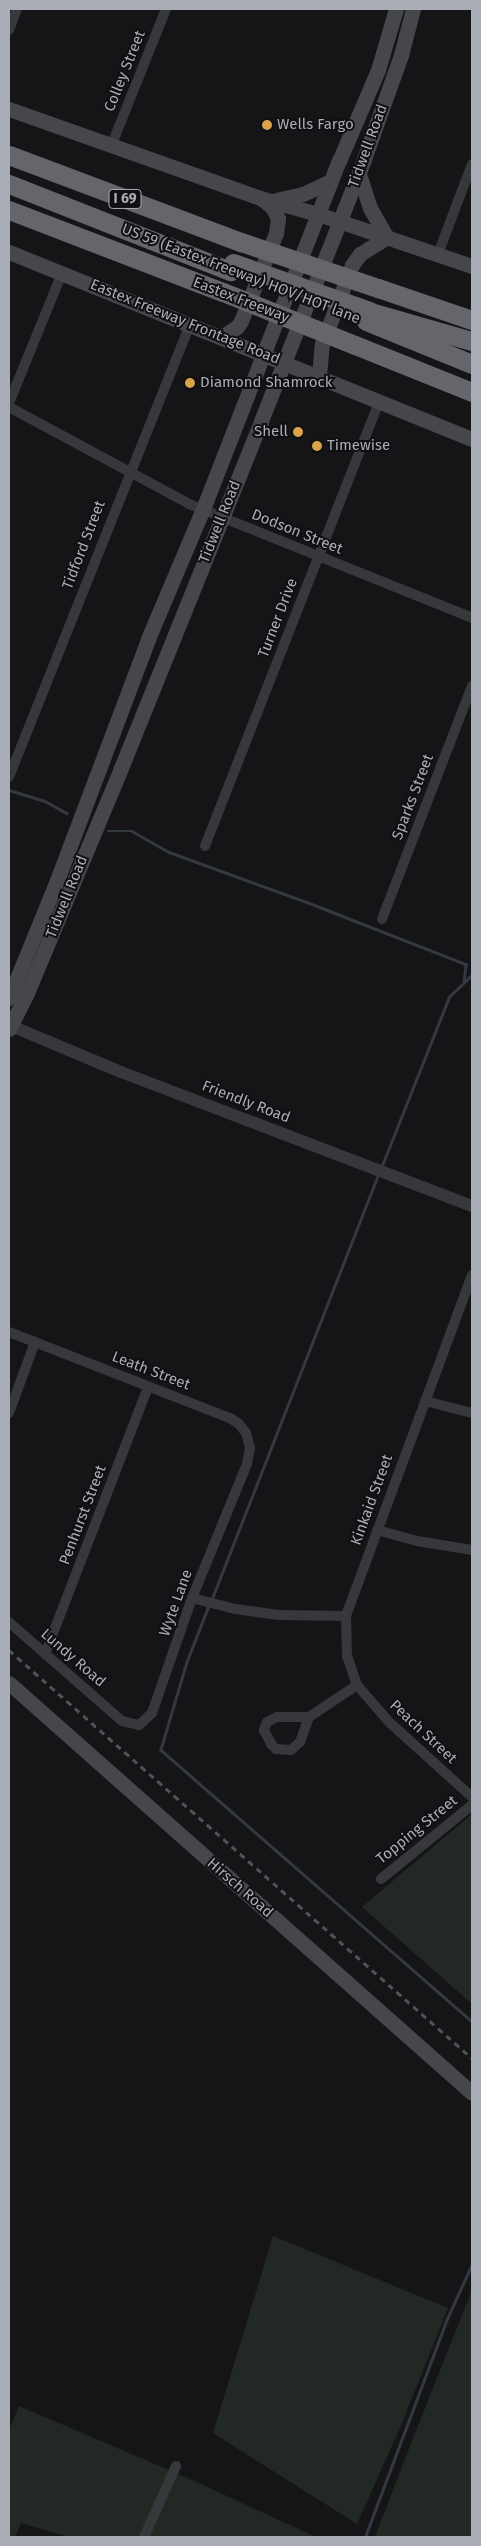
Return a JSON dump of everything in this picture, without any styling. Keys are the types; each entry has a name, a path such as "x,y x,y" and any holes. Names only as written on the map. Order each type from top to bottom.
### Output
{"highway":[{"name":"I 69","path":"9,155 241,242 472,320"},
{"name":"Eastex Freeway","path":"9,184 367,316 472,341"},
{"name":"Eastex Freeway","path":"9,210 224,292 472,392"},
{"path":"367,316 472,350"},
{"path":"367,316 472,357"},
{"name":"US 59 (Eastex Freeway) HOV/HOT lane","path":"367,316 472,364"}],"main road":[{"name":"Tidwell Road","path":"9,1027 27,993 148,639 203,510 331,181 378,70 396,9"},
{"name":"Tidwell Road","path":"9,998 63,886 170,648 359,174 401,55 413,9"},
{"path":"9,109 267,199 340,221 472,266"},
{"path":"359,174 370,208 386,237"},
{"path":"267,199 303,194 331,181"},
{"path":"221,337 236,327 241,320 276,233 278,218 267,199"},
{"path":"319,376 322,344 352,265 360,254 386,237"},
{"name":"Eastex Freeway Frontage Road","path":"9,252 472,439"},
{"path":"148,639 170,648"},
{"name":"Hirsch Road","path":"9,1683 472,2093"}],"street":[{"path":"9,30 17,9"},
{"name":"Colley Street","path":"112,144 166,9"},
{"path":"438,254 472,164"},
{"path":"9,403 62,273"},
{"name":"Tidford Street","path":"9,777 190,324"},
{"name":"Turner Drive","path":"205,846 379,401"},
{"name":"Dodson Street","path":"9,407 203,510 472,618"},
{"name":"Sparks Street","path":"382,919 472,686"},
{"name":"Friendly Road","path":"9,1027 121,1072 472,1206"},
{"name":"Kinkaid Street","path":"357,1685 347,1656 346,1616 472,1275"},
{"name":"Leath Street","path":"9,1332 230,1418 239,1424 246,1433 250,1448 246,1466"},
{"path":"9,1413 35,1342"},
{"name":"Penhurst Street","path":"45,1654 148,1387"},
{"path":"425,1401 472,1413"},
{"name":"Wyte Lane","path":"117,1717 122,1721 139,1725 152,1713 197,1600 246,1466"},
{"path":"377,1530 442,1547 472,1550"},
{"path":"197,1600 279,1615 346,1616"},
{"name":"Lundy Road","path":"9,1622 117,1717"},
{"path":"309,1717 300,1742 287,1751 273,1746 264,1730 266,1722 277,1717 309,1717 357,1685"},
{"name":"Peach Street","path":"357,1685 389,1722 472,1797"},
{"name":"Topping Street","path":"381,1879 472,1805"},
{"path":"144,2537 176,2466"}],"shaded area":[{"path":"472,1814 472,2004 362,1907"},
{"path":"273,2236 448,2308 400,2428 357,2524 213,2433"},
{"path":"472,2290 472,2537 375,2537 406,2456"},
{"path":"19,2406 190,2479 316,2537 69,2537 21,2523 15,2537 9,2537 9,2430"}],"waterway":[{"path":"9,790 45,801 67,813"},
{"path":"108,831 132,831 169,852 317,906 466,964 464,982"},
{"path":"381,1168 449,997 472,975"},
{"path":"211,1601 378,1175"},
{"path":"209,1606 187,1662 161,1750 472,2021"},
{"path":"365,2537 446,2321 472,2264"}],"railway":[{"path":"9,1650 472,2058"}],"place":[{"name":"Wells Fargo","path":"267,125"},
{"name":"Diamond Shamrock","path":"190,383"},
{"name":"Shell","path":"298,432"},
{"name":"Timewise","path":"317,446"}]}
